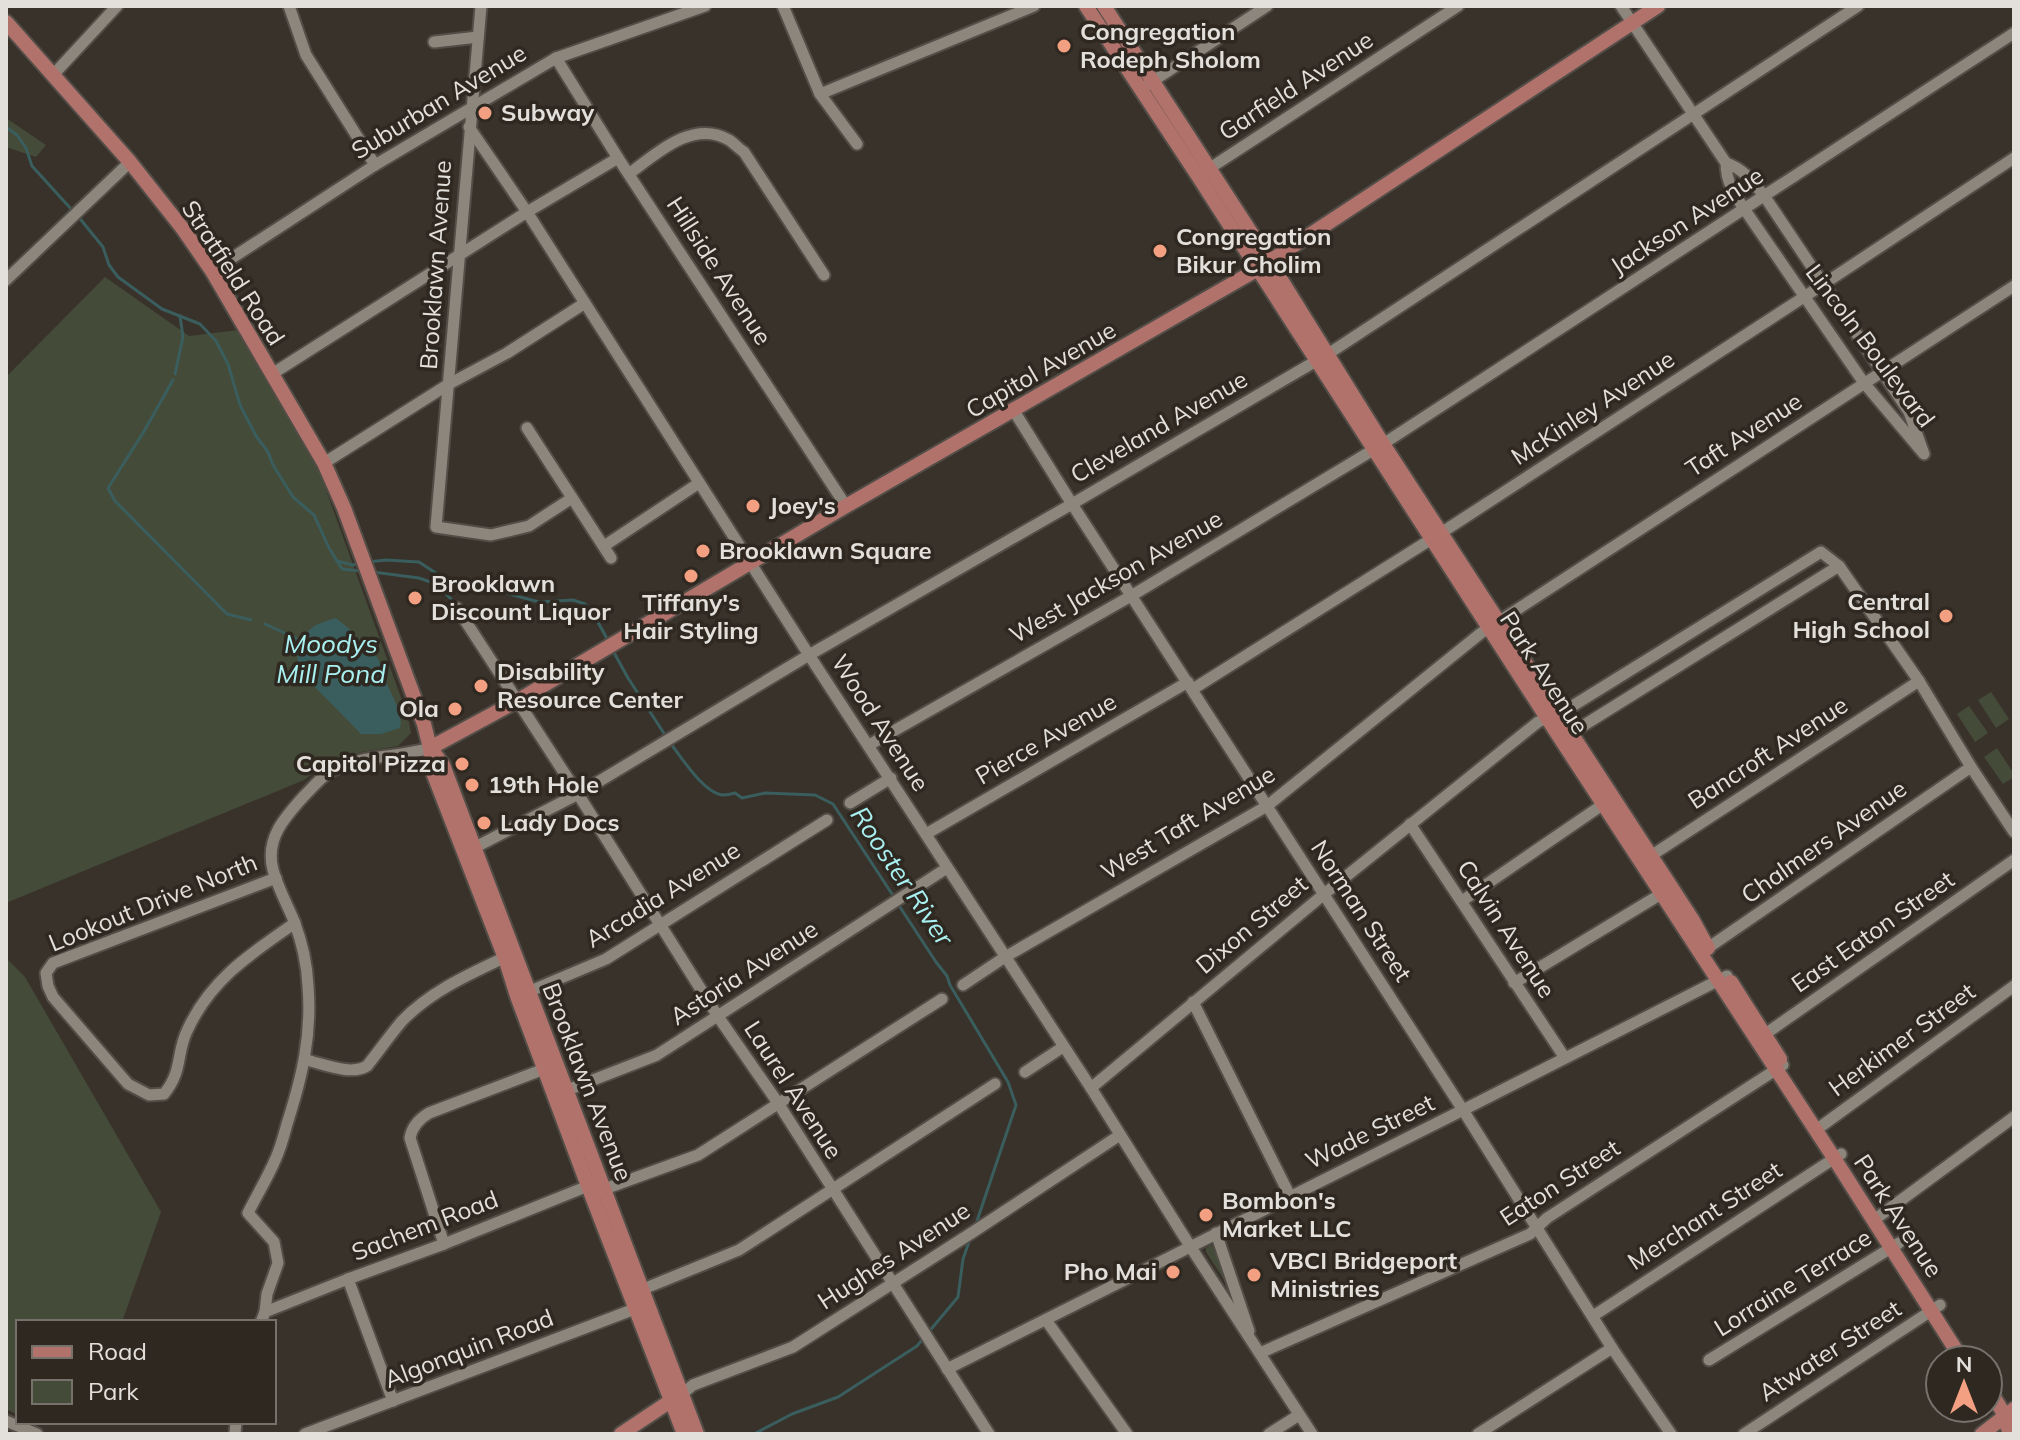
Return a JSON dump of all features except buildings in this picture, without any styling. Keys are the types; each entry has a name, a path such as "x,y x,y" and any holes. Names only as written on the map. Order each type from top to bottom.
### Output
{"main road":[{"name":"Park Avenue","path":"1086,6 1147,85 1608,802 1692,919 1705,950"},
{"name":"Park Avenue","path":"1104,6 1147,85"},
{"name":"Capitol Avenue","path":"430,748 517,701 846,506 1264,266 1658,6"},
{"name":"Stratfield Road","path":"6,22 130,162 212,271 324,463 370,581"},
{"name":"Brooklawn Avenue","path":"370,581 424,724 432,770 469,851 509,956 676,1397 684,1434"},
{"name":"Park Avenue","path":"1646,859 1661,894 1705,950 1936,1308 1963,1344"},
{"name":"Brooklawn Avenue","path":"676,1397 697,1434"},
{"path":"621,1434 676,1397"},
{"path":"1982,1434 2011,1415"},
{"path":"2011,1415 2007,1426 2011,1434"}],"street":[{"path":"54,74 117,6"},
{"path":"289,6 306,55 375,165"},
{"name":"Brooklawn Avenue","path":"481,6 436,527 491,535 529,526 572,498"},
{"name":"Suburban Avenue","path":"212,271 375,165 556,58 705,6"},
{"path":"783,6 820,94 857,144"},
{"path":"820,94 1034,6"},
{"path":"1147,85 1267,6"},
{"name":"Garfield Avenue","path":"1204,172 1458,6"},
{"name":"Lincoln Boulevard","path":"1621,6 1726,163 1730,188 1864,383 1924,454 1909,412 1765,197 1738,167 1726,163"},
{"name":"Cleveland Avenue","path":"469,851 578,794 809,655 1322,358 1858,6"},
{"name":"Jackson Avenue","path":"1379,447 2014,33"},
{"path":"434,42 478,37"},
{"name":"Hillside Avenue","path":"556,58 846,506"},
{"name":"Wood Avenue","path":"469,127 527,212 1312,1434"},
{"path":"629,174 665,147 687,136 708,132 729,140 744,152 824,275"},
{"path":"272,374 618,158"},
{"name":"McKinley Avenue","path":"1190,686 1436,536 2014,158"},
{"path":"6,280 130,162"},
{"name":"Taft Avenue","path":"1494,625 2014,286"},
{"path":"324,463 585,303"},
{"name":"Norman Street","path":"1014,411 1463,1110 1612,1348 1671,1434"},
{"path":"527,428 611,558"},
{"name":"West Jackson Avenue","path":"869,745 1131,596 1379,447"},
{"path":"604,546 699,483"},
{"name":"Dixon Street","path":"1091,1088 1538,722 1821,552 1839,566"},
{"path":"1566,736 1839,566 1919,681 2014,832"},
{"name":"Laurel Avenue","path":"457,608 717,1015 894,1282 989,1434"},
{"name":"West Taft Avenue","path":"963,985 1005,957 1267,806 1494,625"},
{"name":"Bancroft Avenue","path":"1646,859 1919,681"},
{"name":"Pierce Avenue","path":"926,834 1190,686"},
{"path":"263,1317 278,1263 274,1242 248,1213 277,1157 306,1060 308,987 304,954 276,878 270,850 283,820 322,775 360,761 430,748"},
{"name":"Chalmers Avenue","path":"1705,950 1971,767"},
{"path":"850,803 891,778"},
{"path":"1462,901 1608,802"},
{"name":"Arcadia Avenue","path":"523,994 606,959 827,820"},
{"name":"Calvin Avenue","path":"1410,824 1565,1058"},
{"name":"East Eaton Street","path":"1761,1037 2014,860"},
{"name":"Astoria Avenue","path":"560,1093 657,1055 947,868"},
{"name":"Lookout Drive North","path":"276,878 53,963 46,973 48,986 53,997 128,1084 149,1095 164,1094 174,1081 185,1034 202,1001 249,954 295,923"},
{"path":"1514,983 1661,894"},
{"path":"306,1060 351,1071 361,1070 403,1021 424,1002 462,977 509,956"},
{"name":"Wade Street","path":"947,1369 1722,978"},
{"name":"Herkimer Street","path":"1819,1127 2014,986"},
{"name":"Sachem Road","path":"263,1317 348,1279 596,1187 698,1155 942,999"},
{"path":"1193,1002 1290,1196"},
{"path":"1025,1072 1063,1047"},
{"path":"444,1244 410,1138 412,1130 429,1113 550,1067"},
{"name":"Eaton Street","path":"1256,1348 1530,1234 1547,1218 1780,1067"},
{"name":"Algonquin Road","path":"305,1434 639,1299 739,1250 995,1084"},
{"path":"1878,1218 2010,1120 2014,1135"},
{"name":"Hughes Avenue","path":"676,1397 693,1385 793,1347 1120,1135"},
{"name":"Merchant Street","path":"1593,1316 1838,1156"},
{"name":"Wood Avenue","path":"1216,1233 1256,1348"},
{"name":"Lorraine Terrace","path":"1709,1360 1895,1245"},
{"path":"348,1279 393,1401"},
{"name":"Atwater Street","path":"1744,1434 1936,1308"},
{"path":"1046,1320 1127,1434"},
{"path":"1478,1434 1612,1348"},
{"path":"1269,1434 1299,1415"},
{"path":"6,1421 37,1434"}],"green space":[{"path":"6,118 46,145 36,157 6,147"},
{"path":"105,277 189,336 239,330 317,465 408,717 411,733 398,746 361,752 326,764 304,780 6,903 6,377"},
{"path":"1991,692 2009,719 1996,728 1978,700"},
{"path":"1969,706 1988,733 1975,742 1957,714"},
{"path":"1997,748 2014,774 2003,784 1984,757"},
{"path":"6,958 25,977 161,1212 123,1320 16,1320 16,1414 6,1409"},
{"path":"1210,1245 1215,1247 1229,1287 1206,1252"}],"water":[{"name":"Moodys Mill Pond","path":"336,618 352,631 362,649 377,657 397,706 400,728 381,734 361,734 300,672 295,645 312,627"}],"waterway":[{"name":"Rooster River","path":"6,127 17,135 26,148 32,166 72,210"},
{"name":"Rooster River","path":"77,215 103,247 109,265 118,277 162,309 200,324 216,341 228,364 240,405 293,497 314,515 342,569 361,571"},
{"path":"175,374 183,337 180,316"},
{"path":"173,380 108,488 115,501 227,614 251,620"},
{"name":"Rooster River","path":"337,561 353,565 361,563"},
{"name":"Rooster River","path":"368,562 419,562 460,589 498,591 539,602 573,600 585,604 609,642"},
{"name":"Rooster River","path":"373,572 419,578 436,584 451,599"},
{"path":"265,624 300,640"},
{"name":"Rooster River","path":"612,649 667,738"},
{"name":"Rooster River","path":"671,744 694,774 715,793 735,793 742,798 765,793 815,795 833,804 894,897"},
{"name":"Rooster River","path":"898,904 947,976 1008,1082 1016,1105 976,1224"},
{"name":"Rooster River","path":"754,1434 792,1414 838,1397 917,1346 958,1297 963,1259 970,1239"}],"place":[{"name":"Congregation Rodeph Sholom","path":"1064,46"},
{"name":"Subway","path":"485,113"},
{"name":"Congregation Bikur Cholim","path":"1160,251"},
{"name":"Joey's","path":"753,506"},
{"name":"Brooklawn Square","path":"703,551"},
{"name":"Tiffany's Hair Styling","path":"691,576"},
{"name":"Brooklawn Discount Liquor","path":"415,598"},
{"name":"Central High School","path":"1946,616"},
{"name":"Disability Resource Center","path":"481,686"},
{"name":"Ola","path":"455,709"},
{"name":"Capitol Pizza","path":"462,764"},
{"name":"19th Hole","path":"472,785"},
{"name":"Lady Docs","path":"484,823"},
{"name":"Bombon's Market LLC","path":"1206,1215"},
{"name":"Pho Mai","path":"1173,1272"},
{"name":"VBCI Bridgeport Ministries","path":"1254,1275"}]}
